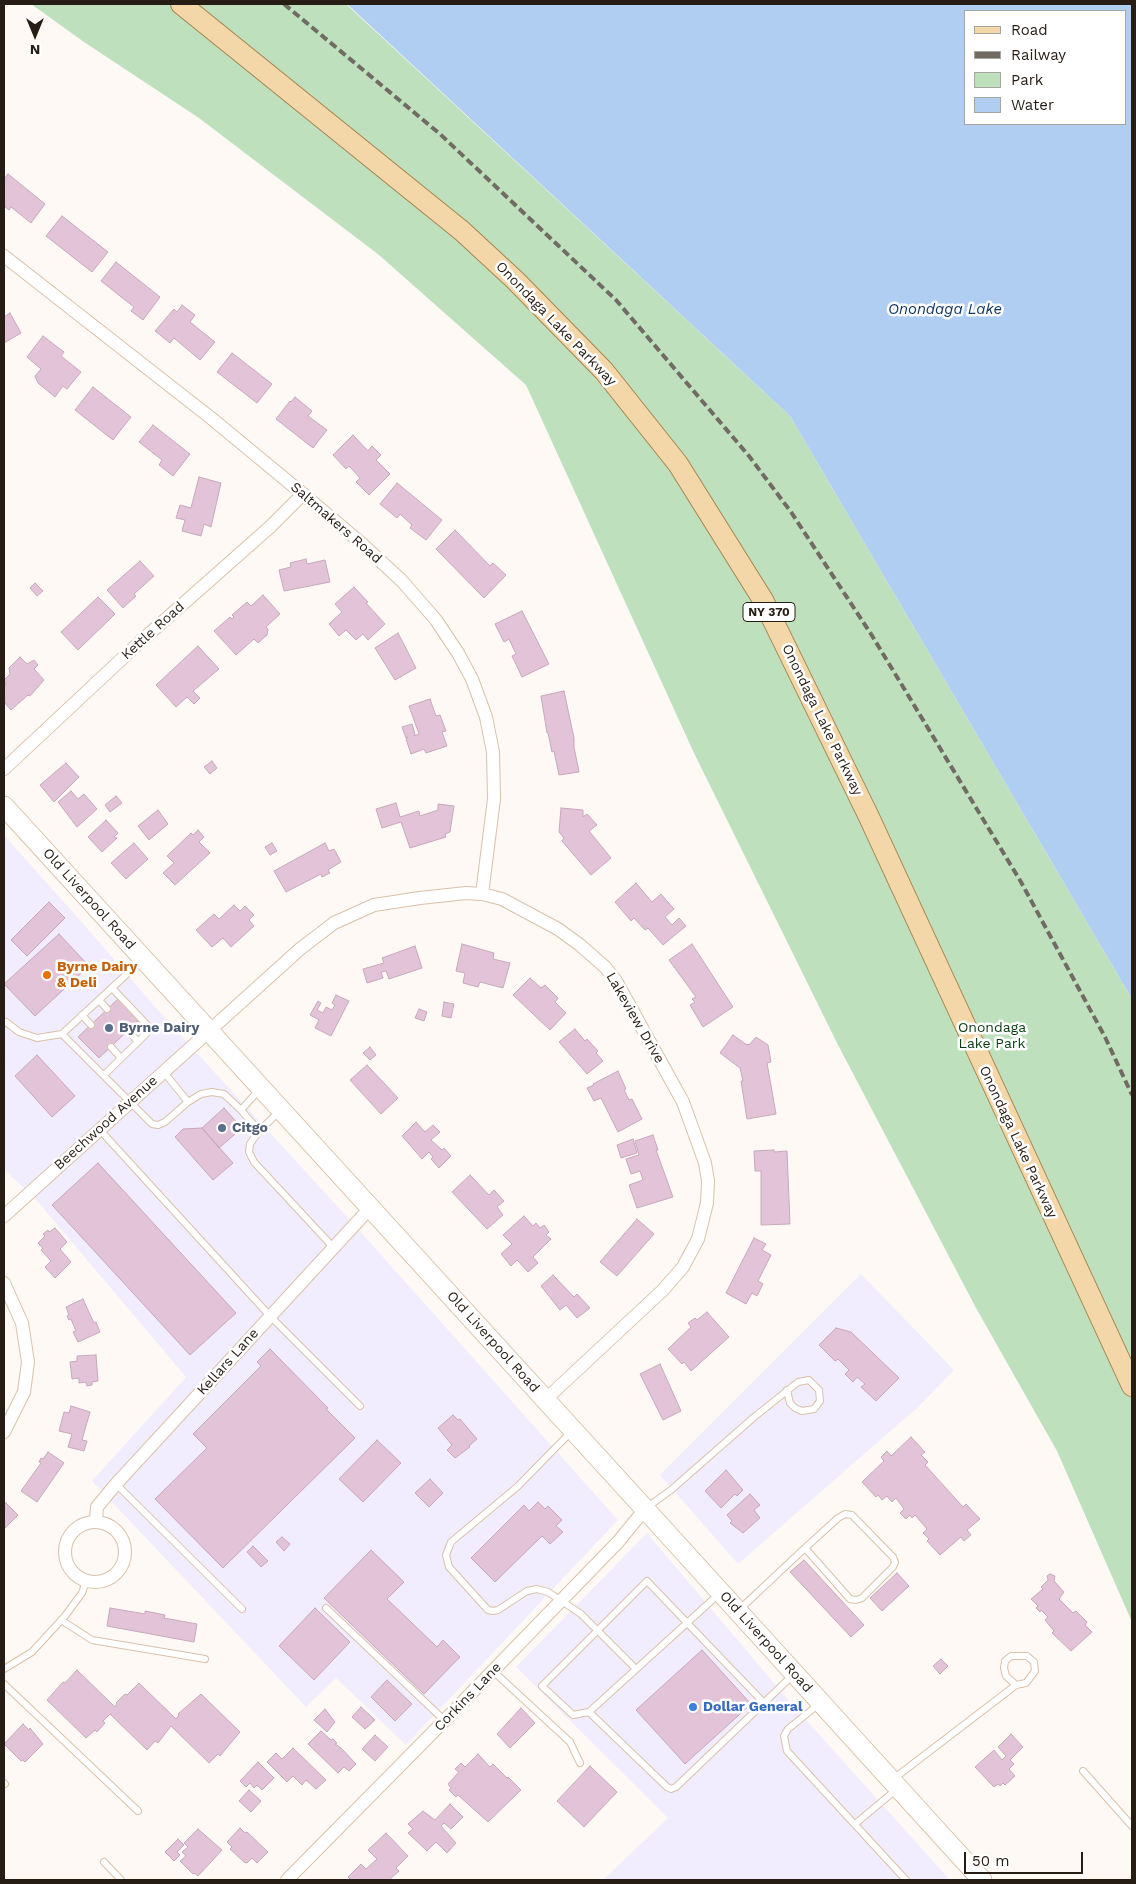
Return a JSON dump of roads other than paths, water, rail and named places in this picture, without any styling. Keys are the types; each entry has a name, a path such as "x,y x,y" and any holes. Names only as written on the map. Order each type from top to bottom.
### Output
{"main road":[{"name":"Onondaga Lake Parkway","path":"180,4 462,231 514,280 604,371 678,464 763,600 869,817 1132,1386"},
{"name":"Old Liverpool Road","path":"4,806 645,1508 976,1876"}],"street":[{"name":"Saltmakers Road","path":"4,256 304,494 361,543 402,582 436,620 458,653 472,680 486,718 493,752 494,799 482,894"},
{"name":"Kettle Road","path":"4,769 141,641 270,527 304,494"},
{"name":"Lakeview Drive","path":"209,1030 300,949 334,923 374,905 466,893 482,894 502,900 558,928 606,967 616,981 683,1102 705,1163 708,1181 707,1203 698,1239 682,1267 663,1290 546,1400"},
{"name":"Beechwood Avenue","path":"4,1216 209,1030"},
{"name":"Kellars Lane","path":"96,1521 97,1507 116,1484 371,1207"},
{"path":"4,1282 22,1323 28,1362 24,1392 4,1432"},
{"name":"Corkins Lane","path":"287,1880 561,1602 618,1542 645,1508"},
{"path":"96,1521 115,1529 125,1547 124,1557 121,1567 114,1575 106,1580 86,1581 77,1577 70,1570 64,1552 70,1533 77,1526 86,1522 96,1521"}],"lane":[{"path":"6,1022 19,1032 37,1038 62,1034 144,958"},
{"path":"104,1075 151,1029 112,988"},
{"path":"99,1000 107,1009"},
{"path":"82,1015 91,1025"},
{"path":"128,1030 138,1042"},
{"path":"62,1034 152,1124 158,1125 165,1122 188,1102 201,1094 212,1092 224,1094 259,1131"},
{"path":"111,1047 121,1058"},
{"path":"163,1071 188,1102"},
{"path":"241,1110 262,1088"},
{"path":"281,1110 259,1131 250,1144 249,1152 254,1162 333,1247"},
{"path":"100,1129 270,1316 360,1406"},
{"path":"645,1508 671,1490 746,1424 788,1390 798,1382 809,1380 819,1390 820,1401 814,1409 802,1410 795,1408 790,1403 788,1390"},
{"path":"572,1430 517,1487 451,1542 446,1554 449,1567 488,1610 498,1610 526,1591 537,1589 548,1592 580,1614 636,1669"},
{"path":"116,1484 242,1609"},
{"path":"738,1611 838,1518 845,1514 852,1515 893,1557 895,1562 893,1567 862,1598 856,1600 850,1599 806,1548"},
{"path":"4,1670 32,1652 61,1620 82,1592 86,1581"},
{"path":"721,1592 687,1622 589,1712 573,1715 542,1686 647,1581 687,1622 764,1703"},
{"path":"326,1608 445,1721"},
{"path":"61,1620 92,1640 205,1659"},
{"path":"855,1824 895,1784 1016,1685 1026,1683 1035,1671 1034,1662 1026,1656 1012,1656 1005,1662 1006,1676 1016,1685"},
{"path":"493,1671 570,1742 580,1763"},
{"path":"589,1712 667,1787 671,1788 676,1787 794,1673"},
{"path":"4,1684 138,1811"},
{"path":"821,1702 788,1729 784,1736 787,1751 906,1880"},
{"path":"1083,1771 1132,1826"},
{"path":"104,1862 121,1880"}],"water":[{"name":"Onondaga Lake","path":"347,4 1132,4 1132,999 790,416"}],"railway":[{"path":"284,4 440,134 616,300 749,456 791,512 871,634 1021,882 1105,1037 1132,1095"}],"place":[{"name":"Byrne Dairy & Deli","path":"47,975"},
{"name":"Byrne Dairy","path":"109,1028"},
{"name":"Citgo","path":"222,1128"},
{"name":"Dollar General","path":"693,1707"}],"park label":[{"name":"Onondaga Lake Park","path":"992,1036"}]}
